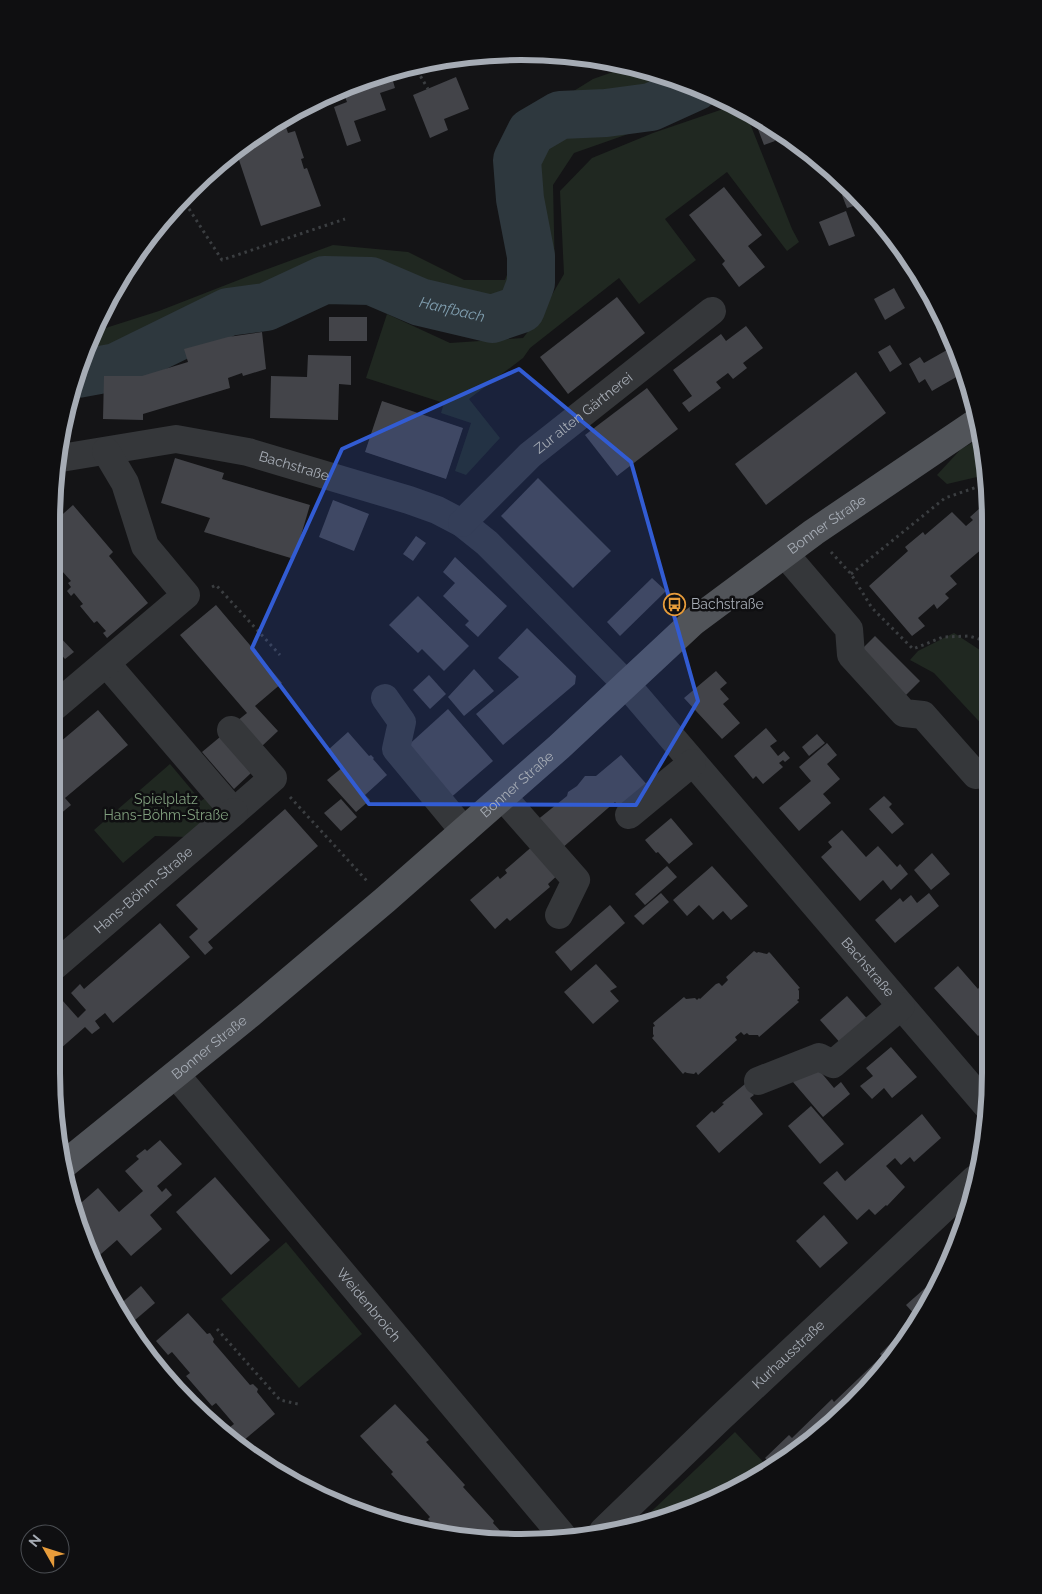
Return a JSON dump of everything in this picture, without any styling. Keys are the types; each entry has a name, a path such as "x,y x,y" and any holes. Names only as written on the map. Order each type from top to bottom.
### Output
{"main road":[{"name":"Bonner Straße","path":"69,1161 250,1014 464,831 583,726 693,622 814,532 972,425"}],"street":[{"name":"Zur alten Gärtnerei","path":"462,523 530,455 712,311"},
{"name":"Bachstraße","path":"65,457 176,439 248,452 409,500 437,510 462,523 508,564 626,684 981,1099"},
{"path":"60,702 186,595 145,546 125,483 106,451"},
{"path":"785,554 849,629 851,655 904,713 923,715 976,775"},
{"path":"106,663 234,812"},
{"path":"385,698 402,722 396,749 464,831"},
{"path":"231,730 273,778"},
{"path":"629,815 692,763"},
{"name":"Hans-Böhm-Straße","path":"60,961 273,778"},
{"path":"503,797 576,880 559,915"},
{"path":"758,1081 819,1057 833,1064 901,1006"},
{"name":"Weidenbroich","path":"176,1075 560,1532"},
{"name":"Kurhausstraße","path":"610,1525 719,1419 967,1186"}],"path":[{"path":"418,72 428,89"},
{"path":"186,204 222,260 345,218"},
{"path":"851,574 945,498 980,486"},
{"path":"814,532 851,574 872,608 913,649 942,637 969,636 982,640"},
{"path":"186,595 200,597 216,585 280,655"},
{"path":"273,778 384,900"},
{"path":"217,1329 280,1400 298,1404"}],"highlighted area":[{"path":"519,369 631,462 698,701 636,805 369,804 252,648 342,449"}],"green space":[{"path":"617,70 669,84 715,103 574,153 553,185 555,275 526,327 452,333 366,286 295,286 233,299 95,361 85,394 78,396 84,373 102,329 159,311 333,245 408,252 464,280 505,280 517,249 504,189 517,137 548,107 593,79"},
{"path":"725,108 747,120 799,242 787,251 727,172 665,219 696,260 639,304 619,278 530,348 523,358 469,399 500,438 466,475 455,471 471,423 441,413 444,403 366,378 387,314 450,343 523,338 538,319 564,274 560,191 592,158 653,133"},
{"path":"975,441 979,476 947,484 937,475 961,449"},
{"path":"954,633 982,651 982,724 934,673 910,660 918,651"},
{"name":"Spielplatz Hans-Böhm-Straße","path":"170,764 201,801 208,796 212,807 211,818 186,837 155,836 123,863 94,830"},
{"path":"286,1242 362,1334 299,1388 221,1299"},
{"path":"735,1432 765,1464 697,1499 646,1516"}],"building":[{"path":"456,77 469,109 444,119 448,130 430,138 413,95"},
{"path":"392,79 395,88 380,93 386,110 354,121 361,141 347,146 334,107 347,102 344,95"},
{"path":"285,125 288,133 295,131 304,158 301,159 304,169 307,168 321,206 261,226 238,157"},
{"path":"756,125 773,136 775,141 764,145"},
{"path":"724,187 762,235 748,246 765,267 739,287 722,264 725,261 689,215"},
{"path":"846,194 857,205 847,208 842,195"},
{"path":"846,211 855,236 829,246 819,222"},
{"path":"894,288 905,308 885,320 874,299"},
{"path":"617,297 645,333 568,394 540,357"},
{"path":"329,317 367,317 367,341 329,341"},
{"path":"746,326 763,348 743,363 747,368 733,379 728,373 716,382 721,388 689,412 682,403 692,396 673,370 721,334 726,341"},
{"path":"262,332 266,369 243,376 242,373 228,378 230,388 143,414 143,420 103,419 104,376 142,376 188,362 184,349 228,337"},
{"path":"890,345 902,364 890,372 878,352"},
{"path":"949,349 959,376 932,391 925,379 919,383 909,364 920,357 924,363"},
{"path":"308,355 351,356 351,385 339,384 338,420 270,418 271,376 307,377"},
{"path":"856,372 886,413 766,505 735,464"},
{"path":"647,388 678,429 617,476 585,435"},
{"path":"382,401 463,428 446,479 365,452"},
{"path":"175,458 224,473 222,479 310,505 294,559 204,532 210,518 161,503"},
{"path":"538,478 611,551 573,588 501,516"},
{"path":"333,500 369,514 354,551 319,537"},
{"path":"73,505 113,552 109,556 148,603 107,638 103,633 106,631 97,621 94,623 80,606 83,604 74,593 71,596 67,591 71,587 68,583 71,581 62,571 60,572 60,516"},
{"path":"982,507 982,542 980,544 982,549 950,576 957,584 945,594 949,598 937,609 934,604 918,618 925,626 912,636 869,586 908,551 905,547 923,532 925,535 952,512 966,526 973,520 970,517"},
{"path":"416,536 426,543 413,561 403,554"},
{"path":"455,557 507,606 478,637 465,625 469,621 443,596 455,583 443,572"},
{"path":"652,578 666,591 620,636 607,622"},
{"path":"418,596 469,646 444,671 422,649 418,653 389,625"},
{"path":"216,605 282,683 255,706 278,731 261,747 237,721 247,713 180,635"},
{"path":"527,628 576,676 575,684 503,745 476,714 519,677 498,658"},
{"path":"875,636 920,681 906,695 861,650"},
{"path":"60,637 74,652 65,659 60,654"},
{"path":"474,669 494,691 464,716 448,697"},
{"path":"716,671 727,683 720,689 729,699 723,704 740,723 722,739 684,698"},
{"path":"429,675 446,694 430,709 413,690"},
{"path":"448,709 493,761 448,800 404,749"},
{"path":"98,710 128,745 65,798 71,805 60,814 60,742"},
{"path":"766,728 777,741 770,746 778,756 784,751 790,758 785,762 783,760 779,763 783,767 763,784 756,776 753,779 734,756"},
{"path":"348,732 369,756 371,755 374,758 387,775 365,795 370,800 356,812 327,780 343,767 328,750"},
{"path":"817,734 825,743 809,756 802,747"},
{"path":"220,737 251,773 234,789 202,752"},
{"path":"827,743 837,755 827,764 840,779 823,794 831,803 799,831 779,808 811,781 799,767"},
{"path":"621,755 649,787 619,806 615,802 561,849 536,821 567,796 568,792 577,786 585,776 596,776"},
{"path":"884,796 892,804 889,807 904,824 892,834 869,809"},
{"path":"341,799 357,817 341,831 324,813"},
{"path":"285,809 318,846 208,942 213,948 205,955 189,937 198,929 176,905"},
{"path":"671,818 693,844 669,864 645,840"},
{"path":"842,830 866,857 878,846 897,867 900,864 908,874 891,890 883,880 860,901 821,857 832,847 828,842"},
{"path":"535,844 560,873 548,884 550,887 510,921 507,918 495,929 470,900 498,876 500,879 507,873 505,870"},
{"path":"932,853 950,874 931,890 914,870"},
{"path":"667,866 677,877 645,905 635,894"},
{"path":"712,866 748,906 731,920 723,911 713,920 699,905 687,916 673,900"},
{"path":"661,893 669,902 643,925 634,916"},
{"path":"929,893 939,906 895,943 875,920 900,898 903,902 911,895 917,903"},
{"path":"610,905 625,923 571,971 555,952"},
{"path":"160,923 190,957 113,1023 105,1013 95,1021 100,1028 92,1034 85,1027 60,1049 60,998 78,1018 86,1010 71,993 80,984 84,989"},
{"path":"754,951 767,954 769,952 771,954 800,988 798,989 799,999 797,1000 799,1002 759,1037 758,1035 749,1035 747,1033 744,1035 741,1032 735,1037 737,1040 698,1075 696,1072 694,1074 685,1072 683,1074 652,1038 654,1036 653,1027 655,1026 653,1023 684,997 697,1000 716,984 719,983 722,986 728,980 726,977"},
{"path":"596,964 617,987 610,991 619,1001 593,1024 564,992"},
{"path":"958,966 978,989 980,986 982,988 982,1032 978,1036 934,988"},
{"path":"847,996 871,1023 843,1046 820,1020"},
{"path":"891,1047 917,1077 892,1098 884,1088 872,1099 860,1086 873,1076 866,1068"},
{"path":"814,1064 834,1088 841,1082 850,1094 823,1117 793,1082"},
{"path":"745,1084 754,1095 750,1098 763,1114 719,1153 696,1126 712,1111 714,1113 724,1104 722,1103"},
{"path":"811,1106 844,1144 820,1164 788,1126"},
{"path":"922,1114 941,1138 914,1162 910,1157 901,1165 895,1158 886,1166 905,1187 887,1206 875,1215 869,1209 857,1220 823,1183 837,1171 845,1181"},
{"path":"160,1140 182,1164 157,1186 162,1192 166,1188 172,1195 150,1215 162,1229 131,1256 117,1240 98,1256 79,1204 98,1188 119,1212 143,1191 125,1171 139,1159 136,1156 145,1149 147,1151"},
{"path":"215,1177 270,1240 231,1275 176,1212"},
{"path":"824,1215 848,1243 820,1268 796,1241"},
{"path":"931,1283 914,1314 906,1305"},
{"path":"141,1286 155,1303 133,1322 122,1303"},
{"path":"188,1313 207,1334 210,1333 214,1339 213,1342 250,1385 253,1384 258,1389 257,1392 275,1414 243,1441 230,1427 234,1424 216,1403 212,1406 186,1376 190,1373 172,1352 168,1355 156,1341"},
{"path":"892,1342 894,1344 868,1377 825,1420 802,1439 768,1461 765,1458 789,1435 792,1438 832,1399 834,1402 882,1356 880,1354"},
{"path":"395,1404 429,1440 426,1442 465,1485 463,1487 503,1533 434,1525 428,1519 430,1517 391,1474 393,1472 360,1436"}],"waterway":[{"name":"Hanfbach","path":"84,373 116,367 228,312 266,307 324,280 371,281 420,302 492,319 521,309 531,283 531,256 520,199 517,160 531,132 560,115 606,113 651,107 686,91"}],"place":[{"name":"Bachstraße","path":"675,604"}]}
